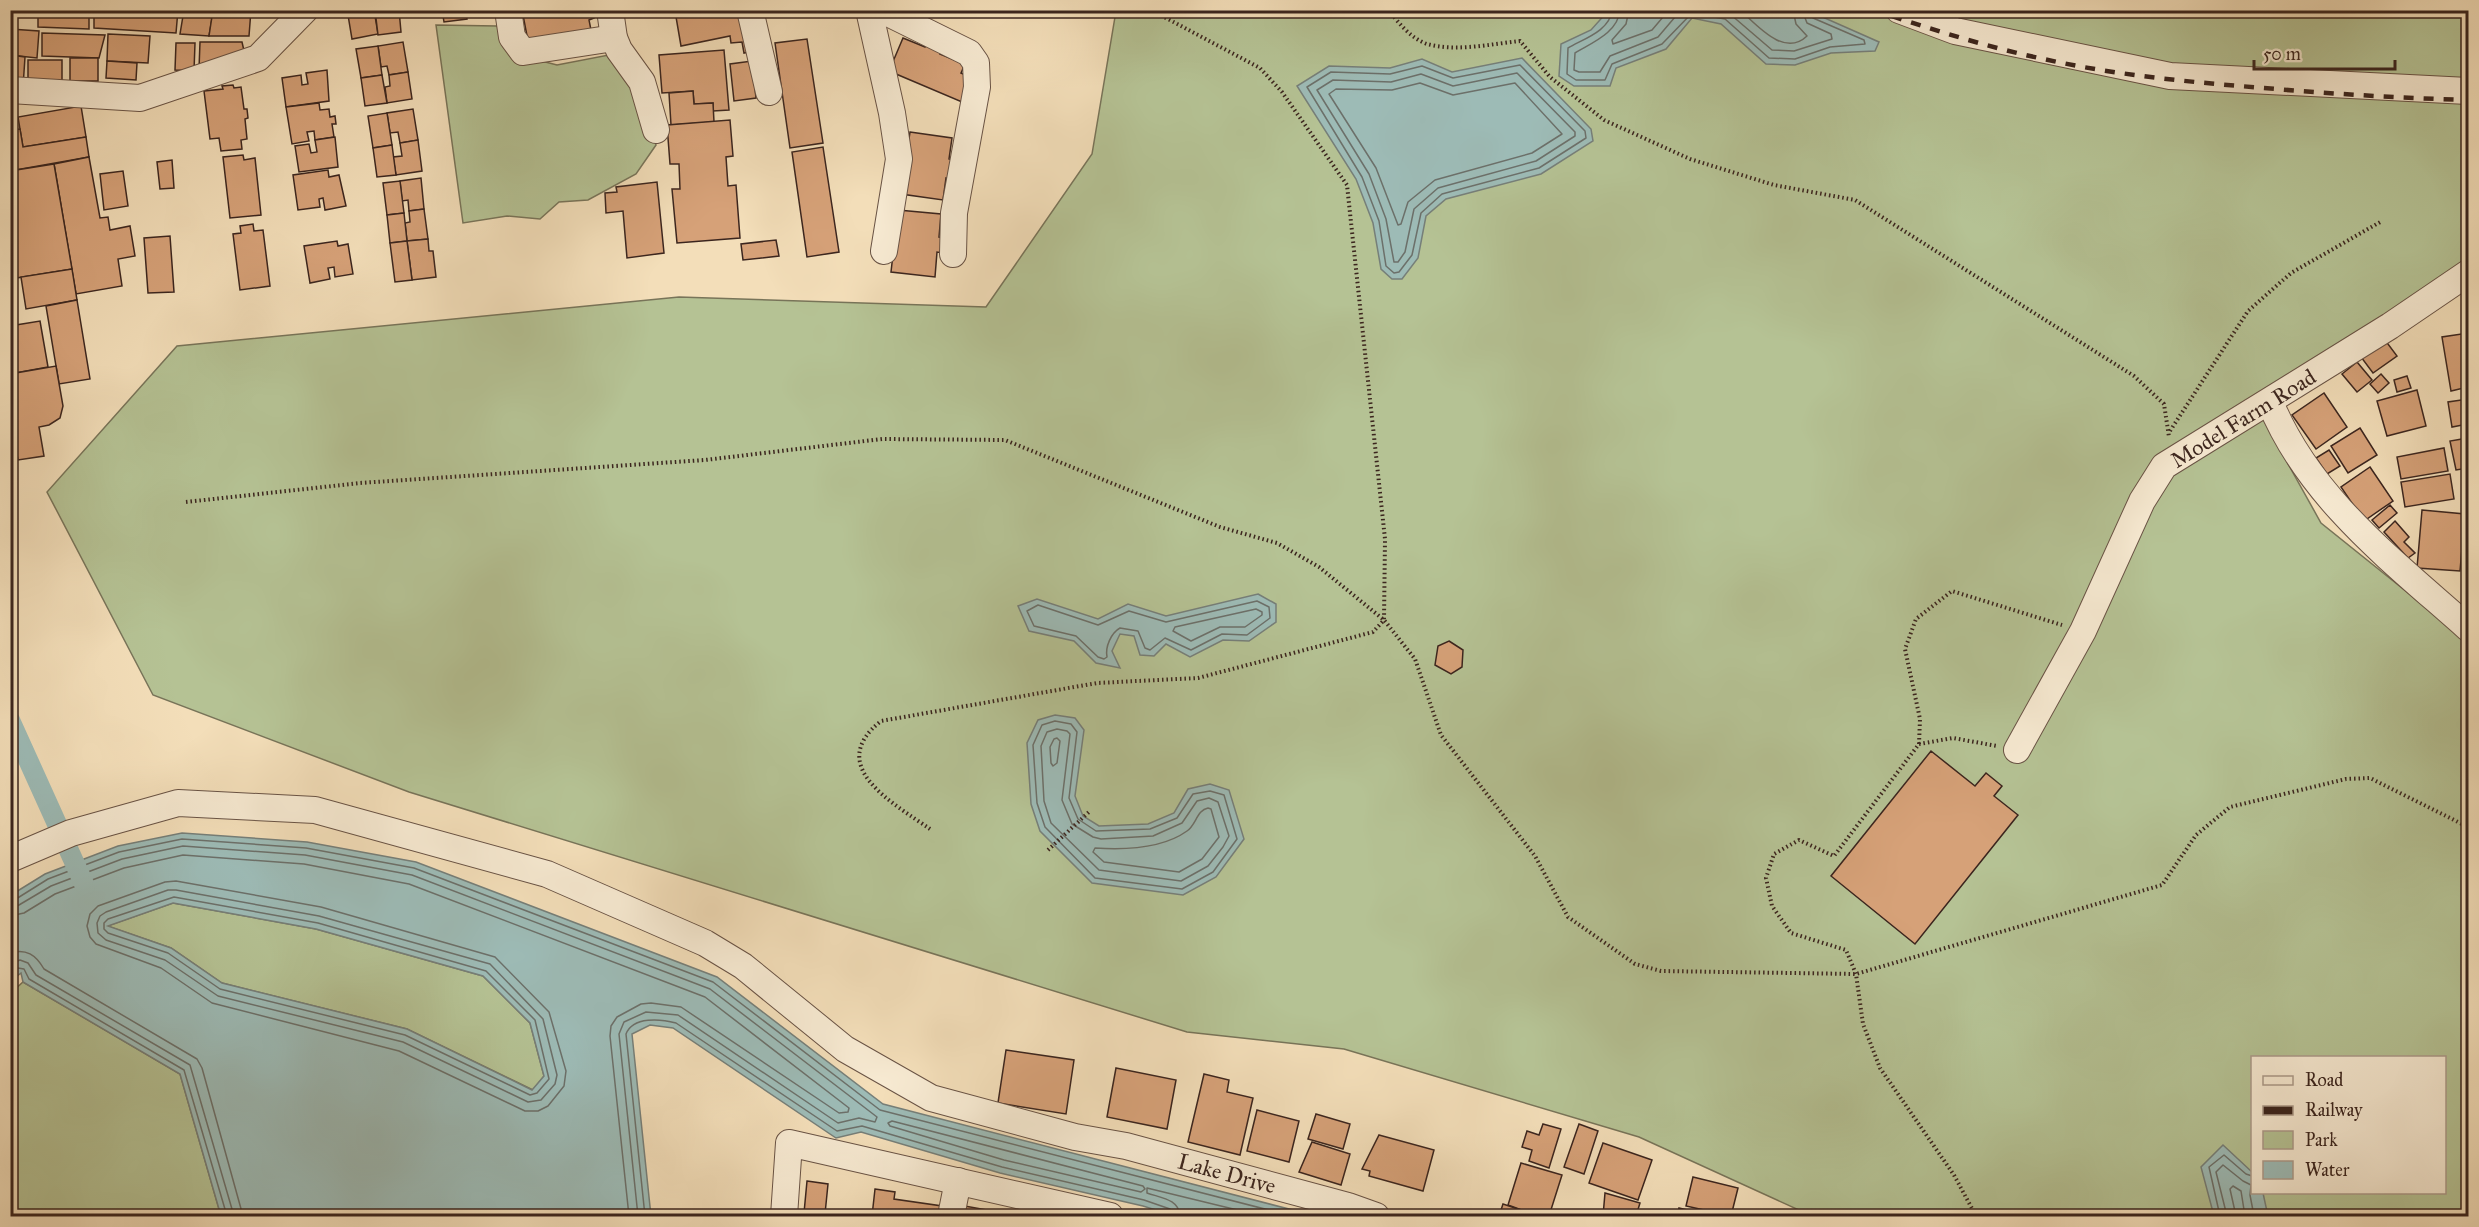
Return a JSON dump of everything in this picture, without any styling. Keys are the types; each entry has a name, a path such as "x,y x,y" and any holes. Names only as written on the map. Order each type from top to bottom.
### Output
{"street":[{"path":"10,90 140,98 258,58 305,10"},
{"path":"508,10 512,37 523,52 614,38"},
{"path":"610,10 614,38 619,50 642,82 656,130"},
{"path":"750,10 769,92"},
{"path":"869,10 892,113 898,159 884,251"},
{"path":"882,10 969,53 976,63 977,87 954,213 953,254"},
{"path":"1899,10 1955,31 2170,76 2469,91"},
{"name":"Model Farm Road","path":"2017,750 2083,631 2142,501 2164,466 2270,402 2469,273"},
{"path":"2270,402 2282,432 2312,479 2367,539 2469,628"},
{"name":"Lake Drive","path":"11,856 71,833 178,803 315,810 547,874 705,943 742,966 845,1048 931,1098 1075,1137 1126,1146 1348,1206 1376,1216"},
{"path":"784,1216 789,1143 1109,1216"},
{"path":"951,1216 958,1181"}],"path":[{"path":"930,829 881,795 861,768 858,752 867,732 881,720 1097,683 1198,678 1373,632 1384,620 1385,539 1347,185 1282,92 1260,68 1151,10"},
{"path":"1389,10 1400,26 1426,43 1459,47 1520,41 1550,77 1604,120 1690,159 1774,185 1855,200 2134,376 2164,404 2170,432 2164,466"},
{"path":"2170,432 2248,310 2291,273 2382,221"},
{"path":"186,501 360,483 705,460 882,439 1005,440 1220,527 1277,543 1319,567 1384,620 1415,659 1441,735 1535,856 1568,916 1635,964 1661,971 1856,974 2162,885 2196,835 2230,807 2346,779 2370,778 2469,827"},
{"path":"1976,1216 1954,1175 1880,1068 1863,1024 1856,974 1846,950 1791,933 1772,906 1766,878 1774,854 1798,840 1834,856 1919,744 1920,719 1905,649 1916,619 1952,591 2083,631"},
{"path":"1919,744 1953,738 2017,750"},
{"path":"1048,850 1090,811"}],"green space":[{"path":"1116,11 2468,11 2468,275 2258,410 2321,523 2468,641 2468,1216 1812,1216 1639,1137 1344,1049 1187,1032 409,792 153,695 47,492 177,346 679,297 986,307 1092,154"},
{"path":"436,25 497,26 522,56 557,65 619,53 643,89 656,145 636,174 588,200 559,202 540,219 507,216 463,223"},
{"path":"173,903 316,929 483,976 530,1023 544,1076 533,1090 407,1029 222,983 171,948 107,926"},
{"path":"23,982 180,1074 221,1216 11,1216 11,993"}],"water":[{"path":"1608,11 1809,11 1879,42 1875,51 1831,53 1795,65 1766,64 1721,24 1692,18 1666,49 1616,68 1610,86 1574,86 1559,76 1561,44 1591,30"},
{"path":"1522,58 1591,129 1593,141 1541,174 1446,199 1426,216 1418,258 1402,279 1392,279 1381,269 1373,223 1356,179 1297,86 1329,66 1390,68 1422,59 1452,72"},
{"path":"1258,594 1276,604 1276,622 1249,641 1223,640 1190,657 1166,644 1154,656 1140,655 1134,636 1120,634 1112,651 1120,668 1096,663 1074,641 1029,631 1018,606 1037,599 1098,619 1128,604 1166,616"},
{"path":"1055,715 1075,718 1084,730 1075,796 1083,816 1099,826 1148,824 1174,813 1188,789 1210,784 1229,790 1244,839 1216,877 1183,895 1092,883 1040,831 1031,804 1027,743 1038,720"},
{"path":"182,833 307,842 416,862 717,977 883,1104 1316,1216 1175,1216 1143,1206 1000,1173 861,1132 836,1138 673,1028 650,1025 632,1034 651,1216 221,1216 180,1074 23,982 21,973 11,981 11,895 45,874 118,846","holes":["173,903 316,929 483,976 530,1023 544,1076 532,1090 407,1029 222,983 171,948 108,926"]},
{"path":"2223,1145 2251,1171 2251,1194 2263,1194 2268,1216 2214,1216 2201,1167"}],"building":[{"path":"38,10 89,10 89,29 38,27"},
{"path":"94,10 178,10 176,33 94,28"},
{"path":"184,10 203,10 203,15 212,18 209,36 180,34"},
{"path":"213,10 251,10 249,36 209,36"},
{"path":"374,10 378,34 352,39 348,15"},
{"path":"375,10 399,10 401,32 378,35"},
{"path":"442,10 466,10 467,19 444,22"},
{"path":"522,10 592,10 594,18 589,20 592,35 528,41"},
{"path":"703,10 747,10 754,51 744,53 742,42 731,43 730,36 681,46 676,17 704,13"},
{"path":"10,29 39,31 37,58 10,55"},
{"path":"42,33 105,35 99,58 42,56"},
{"path":"108,34 150,36 148,63 107,61"},
{"path":"903,38 925,47 928,40 943,47 940,54 965,64 961,73 968,76 962,102 889,71"},
{"path":"807,39 823,143 790,148 775,43"},
{"path":"200,42 242,42 245,55 199,69"},
{"path":"403,42 408,72 389,75 387,66 381,67 378,46"},
{"path":"176,43 195,43 194,71 175,70"},
{"path":"378,46 382,75 361,78 356,49"},
{"path":"724,50 729,110 713,111 713,103 694,104 693,91 662,93 659,55"},
{"path":"10,55 25,57 23,87 10,86"},
{"path":"70,58 98,58 98,81 70,81"},
{"path":"28,60 62,60 62,92 28,82"},
{"path":"107,61 137,63 136,80 106,78"},
{"path":"752,61 756,98 734,101 730,64"},
{"path":"327,70 329,101 286,107 282,78 301,75 302,85 308,84 306,73"},
{"path":"408,72 412,99 387,103 385,87 390,86 389,75"},
{"path":"382,75 387,103 365,106 361,78"},
{"path":"233,85 234,88 241,87 244,109 247,109 248,118 245,119 247,139 241,140 242,149 221,151 219,138 210,139 204,91 223,89 222,86"},
{"path":"693,91 694,104 713,103 714,122 671,125 669,93"},
{"path":"319,103 320,110 329,109 330,117 335,116 336,124 332,124 334,137 315,140 314,131 307,132 309,141 292,144 286,107"},
{"path":"81,106 86,137 23,147 18,117"},
{"path":"413,109 418,140 400,143 398,132 390,133 387,113"},
{"path":"387,113 392,145 373,148 368,116"},
{"path":"730,120 733,156 726,157 728,186 736,185 740,238 677,243 672,189 680,189 679,164 670,164 667,125"},
{"path":"20,129 23,147 86,137 89,157 10,171 10,130"},
{"path":"910,132 952,138 949,159 956,161 953,180 946,178 943,200 901,194"},
{"path":"335,137 338,167 299,172 295,146 309,144 311,153 317,152 315,140"},
{"path":"418,140 422,171 396,175 393,157 402,156 400,143"},
{"path":"392,145 396,175 377,177 373,148"},
{"path":"823,147 839,252 807,257 792,152"},
{"path":"243,155 244,160 255,158 261,215 230,218 223,157"},
{"path":"89,157 100,218 108,217 110,230 130,226 135,256 118,259 122,286 76,294 54,164"},
{"path":"172,160 174,188 160,189 157,162"},
{"path":"54,164 72,269 10,279 10,171"},
{"path":"328,170 329,177 339,175 346,206 325,210 323,198 319,199 320,207 298,210 293,175"},
{"path":"123,171 128,206 104,210 100,174"},
{"path":"421,178 424,209 409,211 408,200 402,201 400,181"},
{"path":"400,181 404,213 387,215 383,183"},
{"path":"657,182 664,253 627,258 623,211 606,213 605,193 617,192 616,187"},
{"path":"424,209 428,239 407,241 405,223 410,222 409,211"},
{"path":"898,210 941,214 939,237 945,238 943,253 937,252 935,277 891,272"},
{"path":"404,213 407,241 390,243 387,215"},
{"path":"253,224 254,231 263,230 270,286 240,290 233,234 241,233 240,226"},
{"path":"170,236 174,292 148,293 144,238"},
{"path":"428,239 429,251 433,251 436,277 412,280 407,241"},
{"path":"776,240 779,256 743,260 741,244"},
{"path":"337,241 338,246 348,244 353,274 335,277 334,267 328,268 330,279 310,283 304,246"},
{"path":"407,241 412,280 395,282 390,243"},
{"path":"72,269 77,300 26,309 21,277"},
{"path":"77,300 90,379 59,384 46,306"},
{"path":"40,321 48,367 10,374 10,326"},
{"path":"2468,333 2468,387 2451,391 2442,337"},
{"path":"2382,336 2397,356 2373,373 2358,353"},
{"path":"2357,362 2372,380 2357,392 2342,374"},
{"path":"56,366 63,406 60,418 49,425 39,427 44,456 18,460 10,417 10,374"},
{"path":"2381,374 2389,383 2378,393 2370,384"},
{"path":"2407,376 2411,388 2397,392 2394,380"},
{"path":"2417,390 2426,426 2387,436 2377,401"},
{"path":"2324,393 2347,427 2316,449 2292,415"},
{"path":"2468,399 2468,424 2452,427 2448,402"},
{"path":"2360,428 2377,455 2348,473 2331,446"},
{"path":"2468,438 2468,468 2456,470 2450,441"},
{"path":"2444,448 2448,471 2401,479 2397,457"},
{"path":"2329,450 2340,466 2327,474 2316,458"},
{"path":"2370,467 2393,501 2364,521 2341,487"},
{"path":"2450,474 2454,499 2405,507 2401,482"},
{"path":"2390,505 2397,513 2379,528 2372,520"},
{"path":"2422,510 2465,514 2460,571 2417,568"},
{"path":"2395,521 2409,537 2404,542 2415,553 2408,558 2384,532"},
{"path":"1449,641 1463,650 1462,667 1451,674 1435,665 1438,646"},
{"path":"1931,751 1975,786 1986,773 2002,786 1994,796 2018,815 1915,944 1831,876"},
{"path":"1006,1050 1074,1060 1066,1114 998,1103"},
{"path":"1116,1068 1176,1080 1167,1129 1107,1117"},
{"path":"1204,1074 1229,1080 1227,1092 1253,1098 1240,1155 1188,1142"},
{"path":"1257,1110 1299,1121 1289,1162 1247,1151"},
{"path":"1316,1114 1350,1124 1343,1149 1308,1139"},
{"path":"1543,1124 1561,1129 1549,1168 1529,1161 1532,1150 1522,1147 1527,1131 1539,1135"},
{"path":"1579,1124 1598,1131 1584,1174 1564,1167"},
{"path":"1379,1135 1434,1150 1423,1191 1369,1176 1370,1171 1362,1169"},
{"path":"1312,1142 1350,1154 1341,1185 1299,1172"},
{"path":"1603,1143 1652,1160 1638,1200 1589,1183"},
{"path":"1521,1163 1562,1175 1549,1216 1526,1216 1527,1212 1508,1205"},
{"path":"1693,1177 1738,1188 1731,1216 1686,1206"},
{"path":"807,1181 828,1184 825,1214 804,1213"},
{"path":"875,1189 895,1192 894,1199 942,1206 940,1216 872,1216"},
{"path":"1605,1193 1640,1203 1636,1216 1603,1216"},
{"path":"1503,1204 1527,1212 1526,1216 1499,1216"},
{"path":"959,1205 993,1211 992,1216 957,1216"},
{"path":"1679,1208 1712,1216 1677,1216"}],"waterway":[{"path":"10,720 85,886"}],"railway":[{"path":"1873,10 1997,48 2067,64 2123,73 2315,92 2468,100"}]}
